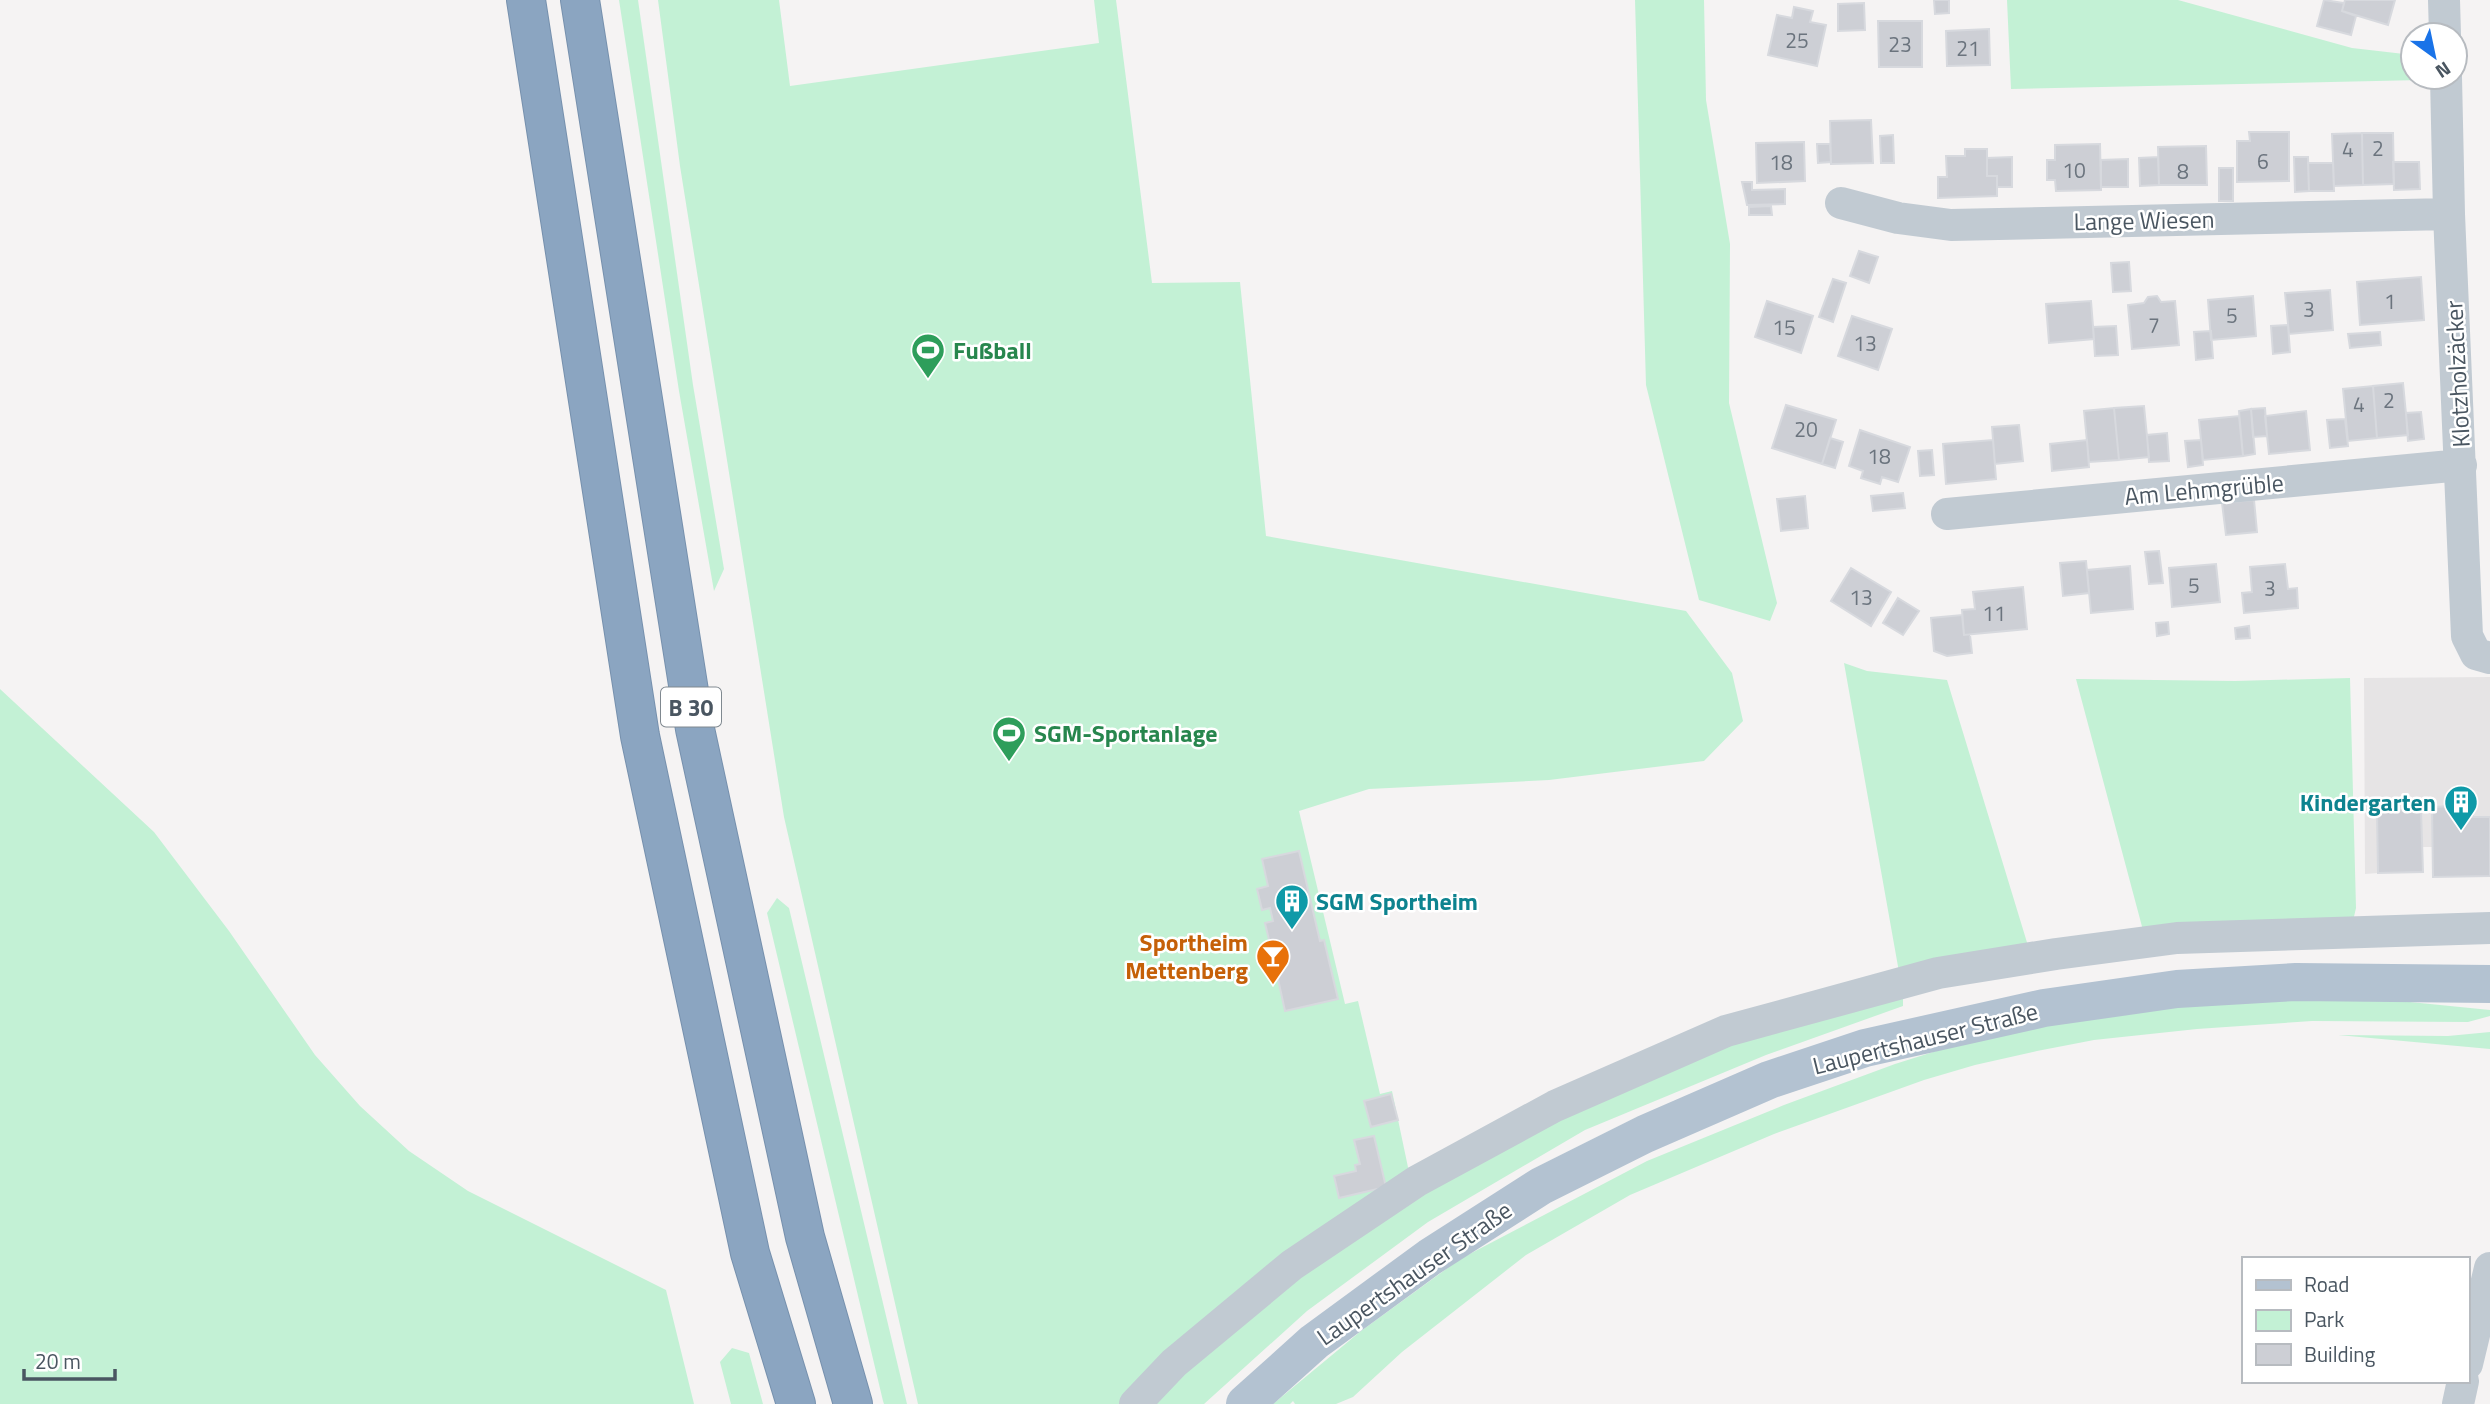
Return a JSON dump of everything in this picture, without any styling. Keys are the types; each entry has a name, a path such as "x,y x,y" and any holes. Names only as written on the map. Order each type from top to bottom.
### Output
{"highway":[{"name":"B 30","path":"526,0 640,736 750,1253 796,1404"},
{"name":"B 30","path":"580,0 695,729 805,1237 853,1404"}],"main road":[{"name":"Laupertshauser Straße","path":"1245,1404 1314,1342 1430,1257 1541,1186 1645,1134 1769,1080 1865,1048 2031,1010 2164,990 2296,982 2490,984"}],"street":[{"path":"2444,0 2445,21"},
{"name":"Klotzholzäcker","path":"2446,91 2467,636 2476,654 2490,658"},
{"name":"Lange Wiesen","path":"1842,203 1898,218 1951,225 2449,214"},
{"name":"Am Lehmgrüble","path":"1947,514 2461,465"},
{"path":"1135,1404 1174,1363 1292,1265 1417,1181 1555,1106 1726,1031 1938,973 2056,954 2177,938 2490,928"},
{"path":"2469,1356 2490,1268"},
{"path":"2458,1404 2463,1383"}],"shaded area":[{"path":"2490,677 2490,817 2473,817 2472,805 2432,807 2433,847 2422,847 2421,810 2377,811 2378,873 2365,874 2364,678"}],"green space":[{"path":"619,0 638,0 693,385 724,569 714,591 679,391"},
{"name":"SGM-Sportanlage","path":"658,0 779,0 790,86 1099,43 1094,0 1116,0 1152,283 1240,282 1266,536 1686,611 1732,673 1743,721 1704,761 1549,780 1369,789 1299,811 1345,1004 1358,1001 1380,1094 1392,1091 1409,1172 1123,1404 918,1404 784,817 680,166"},
{"path":"1635,0 1704,0 1706,100 1730,244 1729,403 1777,603 1770,621 1699,600 1646,385"},
{"path":"2007,0 2178,0 2352,48 2399,53 2399,80 2011,89"},
{"path":"1844,663 1867,671 1947,680 2029,949 1899,972"},
{"path":"2350,678 2356,908 2353,921 2144,934 2076,679 2235,681"},
{"path":"0,689 154,832 229,931 315,1055 360,1106 409,1151 468,1191 666,1290 694,1404 0,1404"},
{"path":"777,898 789,908 907,1404 884,1404 883,1401 767,913"},
{"path":"1903,988 1903,1006 1766,1055 1585,1130 1428,1222 1307,1311 1204,1404 1154,1404 1197,1361 1323,1259 1441,1182 1557,1114 1733,1038"},
{"path":"2370,998 2490,1010 2490,1016 2468,1022 2312,1021 2094,1040 1975,1065 1924,1080 1774,1134 1630,1195 1526,1255 1402,1352 1353,1397 1336,1404 1295,1404 1293,1401 1290,1404 1273,1404 1361,1331 1460,1259 1647,1161 1784,1105 1895,1064 2003,1030 2212,1003"},
{"path":"2490,1032 2490,1049 2338,1035 2448,1036"},
{"path":"732,1348 749,1353 763,1404 731,1404 720,1362"}],"building":[{"path":"1934,0 1949,0 1949,13 1935,14"},
{"path":"2324,0 2344,3 2342,11 2356,16 2351,35 2317,26"},
{"path":"2345,0 2395,0 2388,25 2342,11"},
{"path":"1864,3 1865,30 1838,31 1838,4"},
{"path":"1794,7 1813,11 1810,22 1826,25 1817,66 1768,55 1777,15 1792,18"},
{"path":"1878,21 1922,21 1922,67 1879,67"},
{"path":"1989,29 1990,65 1947,66 1946,31"},
{"path":"1871,120 1873,163 1831,164 1830,121"},
{"path":"2249,132 2289,132 2289,181 2237,182 2237,141 2250,141"},
{"path":"2362,133 2393,133 2394,184 2363,185"},
{"path":"2362,133 2363,185 2334,186 2332,134"},
{"path":"1893,135 1894,163 1881,163 1880,136"},
{"path":"1804,142 1805,181 1757,183 1756,143"},
{"path":"1817,144 1830,144 1831,162 1818,163"},
{"path":"2100,144 2101,190 2056,191 2055,180 2047,180 2047,160 2055,160 2055,145"},
{"path":"2206,146 2207,185 2159,185 2158,147"},
{"path":"1965,149 1987,149 1987,176 1997,176 1997,196 1938,198 1938,177 1947,177 1946,156 1965,156"},
{"path":"2012,157 2012,187 1997,187 1997,176 1987,176 1987,158"},
{"path":"2158,157 2159,185 2140,186 2139,158"},
{"path":"2294,157 2308,157 2309,191 2295,192"},
{"path":"2128,159 2128,187 2101,187 2101,160"},
{"path":"2393,162 2419,162 2420,189 2394,190"},
{"path":"2308,163 2333,163 2334,191 2309,191"},
{"path":"2219,168 2233,168 2233,201 2219,201"},
{"path":"1742,182 1752,182 1752,190 1785,189 1785,204 1747,205"},
{"path":"1771,206 1772,215 1749,215 1749,207"},
{"path":"1859,251 1878,257 1869,283 1850,276"},
{"path":"2129,262 2131,291 2113,292 2111,263"},
{"path":"2421,277 2424,320 2360,325 2357,282"},
{"path":"1833,279 1846,283 1833,322 1819,317"},
{"path":"2330,290 2333,330 2289,334 2285,293"},
{"path":"2157,296 2161,302 2175,301 2179,345 2132,349 2128,305 2144,303 2148,297"},
{"path":"2253,296 2256,336 2211,340 2208,300"},
{"path":"1767,301 1813,316 1801,353 1755,337"},
{"path":"2091,301 2094,339 2049,343 2046,304"},
{"path":"1852,316 1892,329 1878,370 1838,356"},
{"path":"2288,325 2290,352 2273,354 2271,326"},
{"path":"2116,326 2118,355 2095,356 2093,327"},
{"path":"2211,331 2213,358 2196,360 2194,332"},
{"path":"2380,332 2381,345 2350,348 2348,334"},
{"path":"2403,383 2408,435 2377,438 2373,386"},
{"path":"2373,386 2377,438 2348,441 2343,389"},
{"path":"1786,405 1836,420 1822,464 1772,448"},
{"path":"2144,406 2149,457 2119,460 2114,408"},
{"path":"2114,408 2119,460 2089,462 2084,411"},
{"path":"2265,408 2267,436 2253,437 2251,409"},
{"path":"2251,409 2255,454 2243,456 2239,411"},
{"path":"2306,411 2310,450 2269,454 2265,416"},
{"path":"2421,412 2424,439 2408,441 2406,413"},
{"path":"2239,416 2243,456 2203,460 2199,420"},
{"path":"2345,419 2348,446 2330,448 2327,420"},
{"path":"2019,425 2023,461 1995,464 1992,427"},
{"path":"1860,430 1910,447 1898,482 1882,477 1880,484 1861,478 1863,471 1849,466"},
{"path":"2167,433 2169,461 2149,462 2147,435"},
{"path":"1830,438 1843,442 1835,468 1822,464"},
{"path":"1993,440 1996,479 1946,484 1943,444"},
{"path":"2087,440 2089,467 2052,471 2050,444"},
{"path":"2201,440 2203,465 2188,467 2185,441"},
{"path":"1932,450 1934,475 1920,476 1918,451"},
{"path":"1903,493 1905,508 1873,511 1871,496"},
{"path":"1805,496 1808,528 1781,531 1777,499"},
{"path":"2254,500 2257,532 2226,535 2222,503"},
{"path":"2159,551 2163,583 2149,584 2145,552"},
{"path":"2086,561 2089,593 2063,596 2060,563"},
{"path":"2216,564 2220,602 2172,607 2169,568"},
{"path":"2285,564 2288,589 2297,588 2298,608 2244,613 2242,593 2252,592 2250,567"},
{"path":"2130,566 2133,609 2091,613 2087,570"},
{"path":"1851,568 1891,592 1871,626 1831,601"},
{"path":"2023,587 2027,629 1964,635 1962,610 1975,609 1973,592"},
{"path":"1898,598 1919,611 1903,635 1883,623"},
{"path":"1962,615 1964,635 1970,635 1972,653 1947,656 1934,651 1931,618"},
{"path":"2168,622 2169,634 2157,636 2156,623"},
{"path":"2249,626 2250,638 2236,639 2235,628"},
{"name":"Kindergarten","path":"2472,805 2473,817 2490,817 2490,876 2433,877 2432,807"},
{"path":"2421,810 2423,872 2378,873 2377,811"},
{"name":"SGM Sportheim","path":"1299,851 1320,941 1324,940 1338,999 1285,1011 1276,970 1280,969 1278,960 1274,961 1265,923 1273,921 1270,908 1262,910 1257,889 1268,886 1262,859"},
{"path":"1391,1094 1398,1120 1371,1127 1364,1101"},
{"path":"1374,1136 1386,1187 1339,1198 1334,1176 1356,1171 1355,1165 1360,1164 1354,1140"}],"place":[{"name":"Fußball","path":"928,380"},
{"name":"SGM-Sportanlage","path":"1009,763"},
{"name":"Kindergarten","path":"2461,832"},
{"name":"SGM Sportheim","path":"1292,931"},
{"name":"Sportheim Mettenberg","path":"1273,986"}]}
